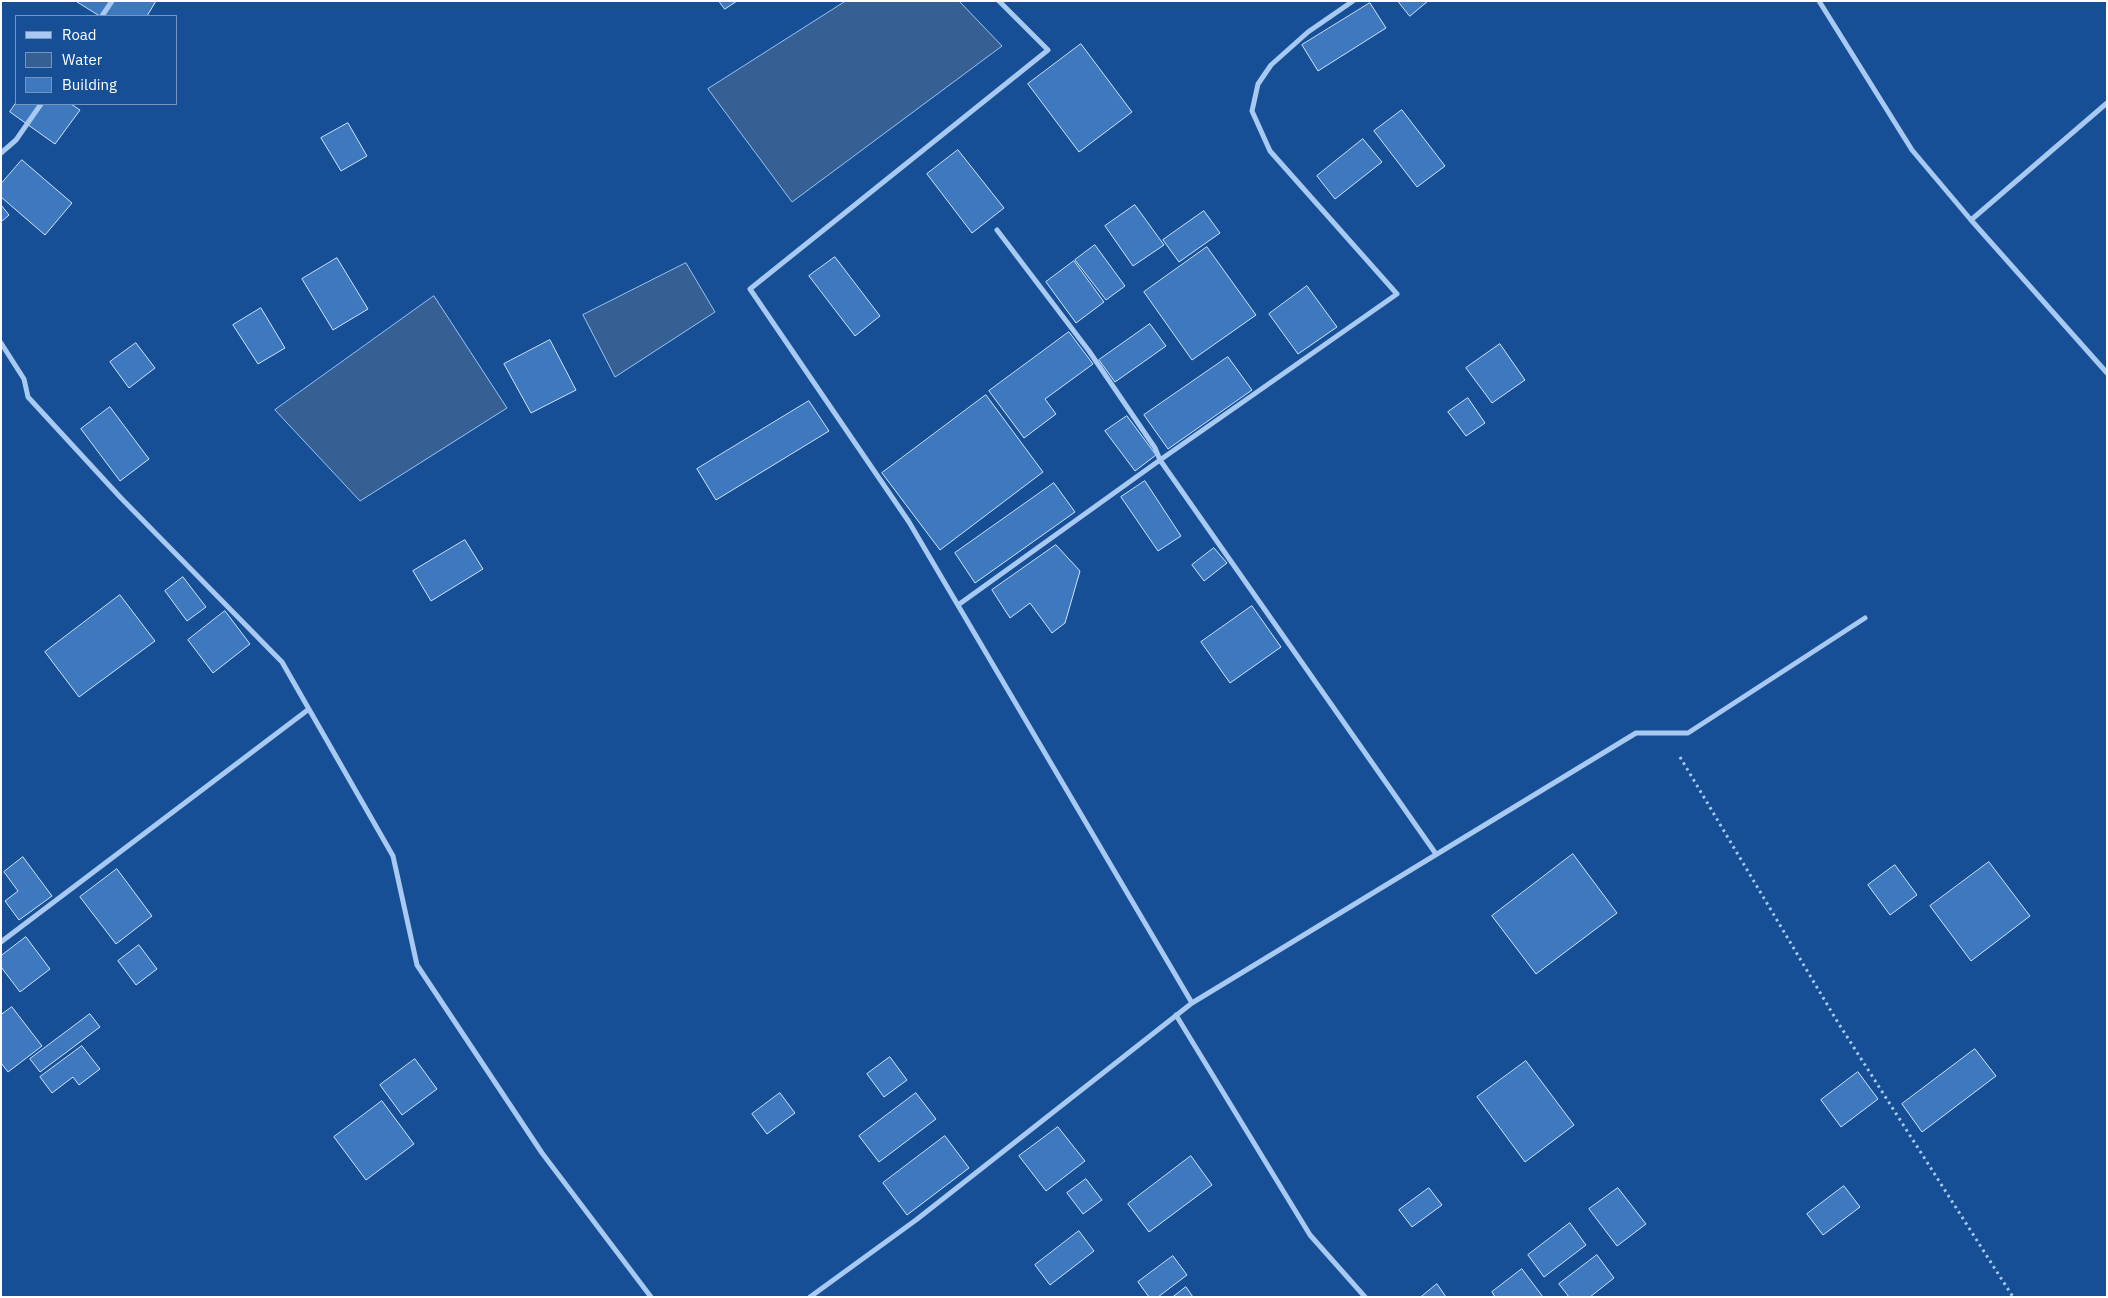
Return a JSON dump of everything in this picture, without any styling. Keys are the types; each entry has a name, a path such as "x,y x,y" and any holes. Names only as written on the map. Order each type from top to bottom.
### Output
{"street":[{"path":"103,15 112,1"},
{"path":"999,1 1048,50 750,290 909,522 1192,1003"},
{"path":"958,605 1160,460 1397,294 1270,151 1252,111 1258,84 1271,65 1308,32 1353,1"},
{"path":"1819,1 1912,150 1971,220 2107,373"},
{"path":"1971,220 2107,103"},
{"path":"1,153 16,140 40,105"},
{"path":"997,230 1089,351 1155,448 1160,460 1436,854"},
{"path":"1,343 24,378 28,397 121,498 282,662 393,856 417,965 542,1153 651,1297"},
{"path":"810,1297 916,1220 1192,1003 1636,733 1688,733 1865,618"},
{"path":"1,942 309,709"},
{"path":"1176,1015 1310,1235 1365,1297"}],"path":[{"path":"1665,733 1837,1021 2013,1297"}],"water":[{"path":"846,1 959,1 1002,46 792,202 708,89"},
{"path":"686,263 715,312 615,377 583,315"},
{"path":"434,296 507,408 360,501 275,410"}],"building":[{"path":"76,1 156,1 148,15 98,15"},
{"path":"719,1 737,1 725,9"},
{"path":"1398,1 1428,1 1410,16"},
{"path":"1370,3 1386,28 1318,71 1302,45"},
{"path":"1081,44 1132,112 1079,152 1028,84"},
{"path":"15,104 72,105 80,110 55,144 10,112"},
{"path":"1402,110 1445,166 1417,187 1374,131"},
{"path":"348,123 367,156 341,171 321,138"},
{"path":"1363,139 1382,162 1335,199 1317,176"},
{"path":"958,150 1004,208 972,233 927,174"},
{"path":"22,160 72,203 45,235 1,197 1,184"},
{"path":"1,205 9,215 1,222"},
{"path":"1135,205 1164,245 1133,266 1105,226"},
{"path":"1204,211 1220,233 1179,262 1163,240"},
{"path":"1095,245 1125,286 1106,300 1075,260"},
{"path":"1207,247 1256,315 1192,360 1144,292"},
{"path":"835,257 880,316 855,336 809,276"},
{"path":"337,258 368,309 333,330 302,279"},
{"path":"1074,261 1104,302 1076,323 1046,282"},
{"path":"1307,286 1337,327 1298,354 1269,314"},
{"path":"261,308 285,348 258,364 233,325"},
{"path":"1150,324 1166,346 1115,382 1099,360"},
{"path":"1069,332 1093,364 1045,399 1056,414 1024,438 989,391"},
{"path":"550,340 576,390 531,413 504,364"},
{"path":"136,343 155,368 129,388 110,362"},
{"path":"1500,344 1525,380 1492,403 1466,368"},
{"path":"1228,357 1252,390 1168,449 1144,415"},
{"path":"986,395 1043,472 940,550 882,473"},
{"path":"1468,398 1485,423 1466,436 1448,412"},
{"path":"809,401 829,431 716,500 697,469"},
{"path":"110,407 149,459 120,481 81,429"},
{"path":"1127,416 1156,455 1135,471 1105,431"},
{"path":"1145,481 1181,536 1158,551 1121,497"},
{"path":"1054,483 1075,512 975,583 955,553"},
{"path":"465,540 483,569 431,601 413,571"},
{"path":"1056,545 1080,571 1065,623 1052,633 1030,603 1010,618 992,590"},
{"path":"1214,548 1227,563 1204,581 1192,565"},
{"path":"183,577 206,607 187,621 165,591"},
{"path":"120,595 155,641 79,697 45,652"},
{"path":"1252,606 1281,647 1230,683 1201,642"},
{"path":"225,611 250,644 213,673 188,640"},
{"path":"1573,854 1617,913 1536,974 1492,916"},
{"path":"23,857 52,896 19,920 5,901 18,891 4,872"},
{"path":"1989,862 2030,916 1971,961 1930,906"},
{"path":"1895,865 1917,895 1890,915 1868,885"},
{"path":"117,869 152,916 116,944 80,897"},
{"path":"26,937 50,969 20,992 1,967 1,956"},
{"path":"139,945 157,969 136,985 118,961"},
{"path":"12,1007 42,1046 8,1072 1,1063 1,1015"},
{"path":"90,1014 100,1027 40,1072 30,1059"},
{"path":"82,1046 100,1069 79,1085 73,1077 52,1093 40,1077"},
{"path":"1975,1049 1996,1076 1922,1132 1902,1104"},
{"path":"890,1057 907,1080 884,1097 867,1074"},
{"path":"415,1059 437,1089 402,1115 380,1085"},
{"path":"1526,1061 1574,1125 1525,1162 1477,1097"},
{"path":"1858,1072 1878,1099 1841,1127 1821,1100"},
{"path":"780,1093 795,1113 767,1134 752,1114"},
{"path":"916,1093 936,1119 879,1162 859,1136"},
{"path":"382,1101 414,1144 366,1180 334,1137"},
{"path":"1058,1127 1085,1161 1046,1191 1019,1156"},
{"path":"945,1136 969,1168 907,1215 883,1183"},
{"path":"1191,1156 1212,1185 1149,1232 1128,1204"},
{"path":"1086,1179 1102,1200 1083,1214 1067,1193"},
{"path":"1844,1186 1860,1207 1823,1235 1807,1214"},
{"path":"1429,1188 1442,1205 1412,1227 1399,1210"},
{"path":"1618,1188 1646,1224 1617,1246 1589,1209"},
{"path":"1570,1223 1586,1245 1544,1277 1528,1255"},
{"path":"1079,1231 1094,1251 1050,1285 1035,1265"},
{"path":"1597,1255 1614,1278 1590,1297 1569,1297 1559,1284"},
{"path":"1173,1256 1187,1275 1158,1297 1149,1297 1138,1282"},
{"path":"1522,1269 1543,1297 1495,1297 1492,1292"},
{"path":"1437,1284 1446,1297 1421,1297"},
{"path":"1186,1287 1193,1297 1173,1297"}]}
